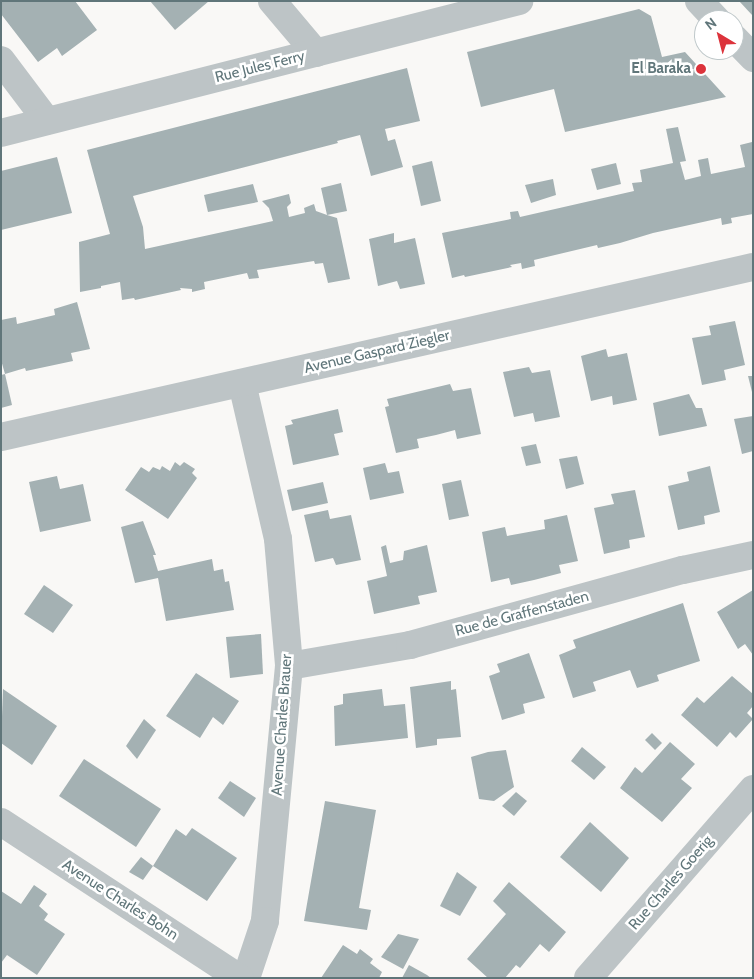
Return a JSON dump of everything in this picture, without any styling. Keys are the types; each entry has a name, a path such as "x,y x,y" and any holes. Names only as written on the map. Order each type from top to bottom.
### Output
{"street":[{"path":"272,1 316,53"},
{"name":"Rue Jules Ferry","path":"1,133 519,1"},
{"path":"744,49 753,58"},
{"path":"1,60 46,121"},
{"name":"Avenue Gaspard Ziegler","path":"1,437 753,267"},
{"name":"Avenue Charles Brauer","path":"242,383 278,540 289,666 265,921 246,978"},
{"name":"Rue de Graffenstaden","path":"289,666 410,645 683,570 753,554"},
{"name":"Rue Charles Goerig","path":"588,978 753,789"},
{"name":"Avenue Charles Bohn","path":"1,822 239,978"}],"building":[{"path":"2,1 75,1 97,30 62,56 57,48 38,62 1,14"},
{"path":"150,1 209,1 175,30"},
{"path":"739,1 753,1 753,16"},
{"path":"639,9 651,16 662,57 685,52 726,97 565,132 554,89 481,107 467,52"},
{"path":"407,68 420,121 385,129 388,141 395,139 403,167 371,176 360,135 337,141 338,143 133,196 143,227 145,249 273,221 269,208 262,201 289,194 291,203 287,207 289,217 305,213 304,208 314,204 316,211 337,218 350,279 328,283 323,263 315,264 314,261 257,270 259,278 249,279 247,273 204,282 205,289 192,292 192,289 180,288 181,290 135,300 134,298 122,300 120,282 80,292 79,242 110,234 87,150"},
{"path":"678,127 686,161 680,162 685,180 701,176 698,160 708,158 711,174 745,167 740,145 752,142 753,214 731,218 732,223 722,225 721,218 653,233 598,248 597,245 534,260 535,266 522,269 521,263 510,265 512,267 452,278 442,233 511,219 510,212 518,211 520,217 634,191 632,183 642,182 640,170 673,163 666,129"},
{"path":"57,157 72,213 1,230 1,171"},
{"path":"432,161 441,201 421,206 412,166"},
{"path":"616,163 621,184 597,190 591,169"},
{"path":"553,179 556,195 531,203 525,185"},
{"path":"341,183 347,211 327,215 321,188"},
{"path":"253,184 258,202 208,212 204,195"},
{"path":"394,233 394,243 415,238 425,284 400,289 397,281 378,286 369,239"},
{"path":"77,302 90,349 71,353 73,361 26,371 25,368 5,374 1,360 1,320 16,317 17,324 55,315 54,309"},
{"path":"735,321 745,365 724,370 726,380 702,385 692,338 711,335 709,326"},
{"path":"606,349 608,357 627,353 637,400 613,405 612,396 591,401 581,356"},
{"path":"529,367 532,373 550,370 560,417 535,422 533,413 514,417 503,372"},
{"path":"5,374 12,405 1,408 1,375"},
{"path":"748,376 753,376 753,392 752,392"},
{"path":"450,384 453,391 471,388 481,434 457,439 455,430 417,439 419,448 396,453 385,407 389,406 387,399"},
{"path":"689,394 696,408 702,408 707,426 659,436 653,403"},
{"path":"338,409 343,432 334,434 339,455 293,465 285,426 293,424 291,420"},
{"path":"753,416 753,451 742,454 734,419"},
{"path":"536,444 541,463 526,466 521,447"},
{"path":"577,456 584,484 566,489 559,459"},
{"path":"175,462 180,466 184,462 195,469 192,473 197,478 168,519 125,490 141,467 149,472 153,467 160,470 162,466 170,471"},
{"path":"385,463 388,473 399,471 404,493 370,500 363,468"},
{"path":"710,466 720,512 704,516 705,524 678,530 668,486 689,481 687,472"},
{"path":"57,476 60,489 83,484 91,521 40,532 29,482"},
{"path":"461,480 469,516 449,520 442,484"},
{"path":"323,482 328,503 292,511 287,490"},
{"path":"635,490 645,537 629,540 630,548 604,554 594,508 614,504 611,494"},
{"path":"328,510 330,519 351,515 361,560 336,565 333,558 315,562 304,515"},
{"path":"567,515 578,561 559,565 561,573 534,580 511,585 509,578 491,582 482,532 505,527 507,536 545,529 544,520"},
{"path":"143,521 156,555 153,555 158,571 212,559 214,571 223,569 225,582 229,581 234,610 166,621 158,578 135,583 121,527"},
{"path":"386,545 390,563 403,560 404,551 427,545 437,592 418,596 420,604 374,614 367,581 387,576 381,547"},
{"path":"44,585 73,605 53,633 24,614"},
{"path":"753,590 753,655 745,644 738,649 717,612"},
{"path":"683,603 700,661 657,675 659,681 637,688 630,670 593,682 596,691 573,698 559,655 576,648 573,640"},
{"path":"261,634 263,674 230,678 226,637"},
{"path":"529,653 545,698 523,704 525,713 502,720 489,676 500,672 497,664"},
{"path":"196,673 239,701 223,725 213,717 200,738 166,716"},
{"path":"732,676 753,694 753,706 747,713 753,719 736,738 730,732 717,747 681,715 697,697 704,703"},
{"path":"451,681 451,690 456,689 461,737 437,739 437,745 416,748 410,687"},
{"path":"3,689 57,726 32,765 1,743"},
{"path":"382,689 384,706 405,704 408,738 335,746 334,706 343,704 343,694"},
{"path":"144,719 156,730 137,759 126,746"},
{"path":"652,733 662,743 655,750 645,740"},
{"path":"670,742 695,764 681,779 692,788 662,822 620,788 635,767 642,773"},
{"path":"582,747 606,767 594,780 571,761"},
{"path":"506,750 514,787 494,801 479,799 471,757 488,752"},
{"path":"84,759 161,809 136,847 59,796"},
{"path":"230,781 256,798 244,817 218,798"},
{"path":"516,792 527,801 514,816 502,806"},
{"path":"325,801 376,810 359,908 371,910 367,930 304,921"},
{"path":"590,822 629,858 601,892 560,857"},
{"path":"192,828 237,858 207,901 153,866 176,829 186,836"},
{"path":"141,857 153,866 143,880 129,872"},
{"path":"457,872 477,887 460,916 440,906"},
{"path":"509,882 566,932 549,952 540,944 520,968 516,965 505,978 488,978 467,959 506,914 493,901"},
{"path":"34,885 47,894 39,906 48,914 44,920 65,934 37,975 7,955 1,963 1,891 21,904"},
{"path":"398,934 419,939 403,969 381,957"},
{"path":"343,945 357,954 360,949 373,959 370,963 382,972 379,978 321,978"},
{"path":"409,965 427,975 431,978 402,978"}],"place":[{"name":"El Baraka","path":"701,69"}]}
